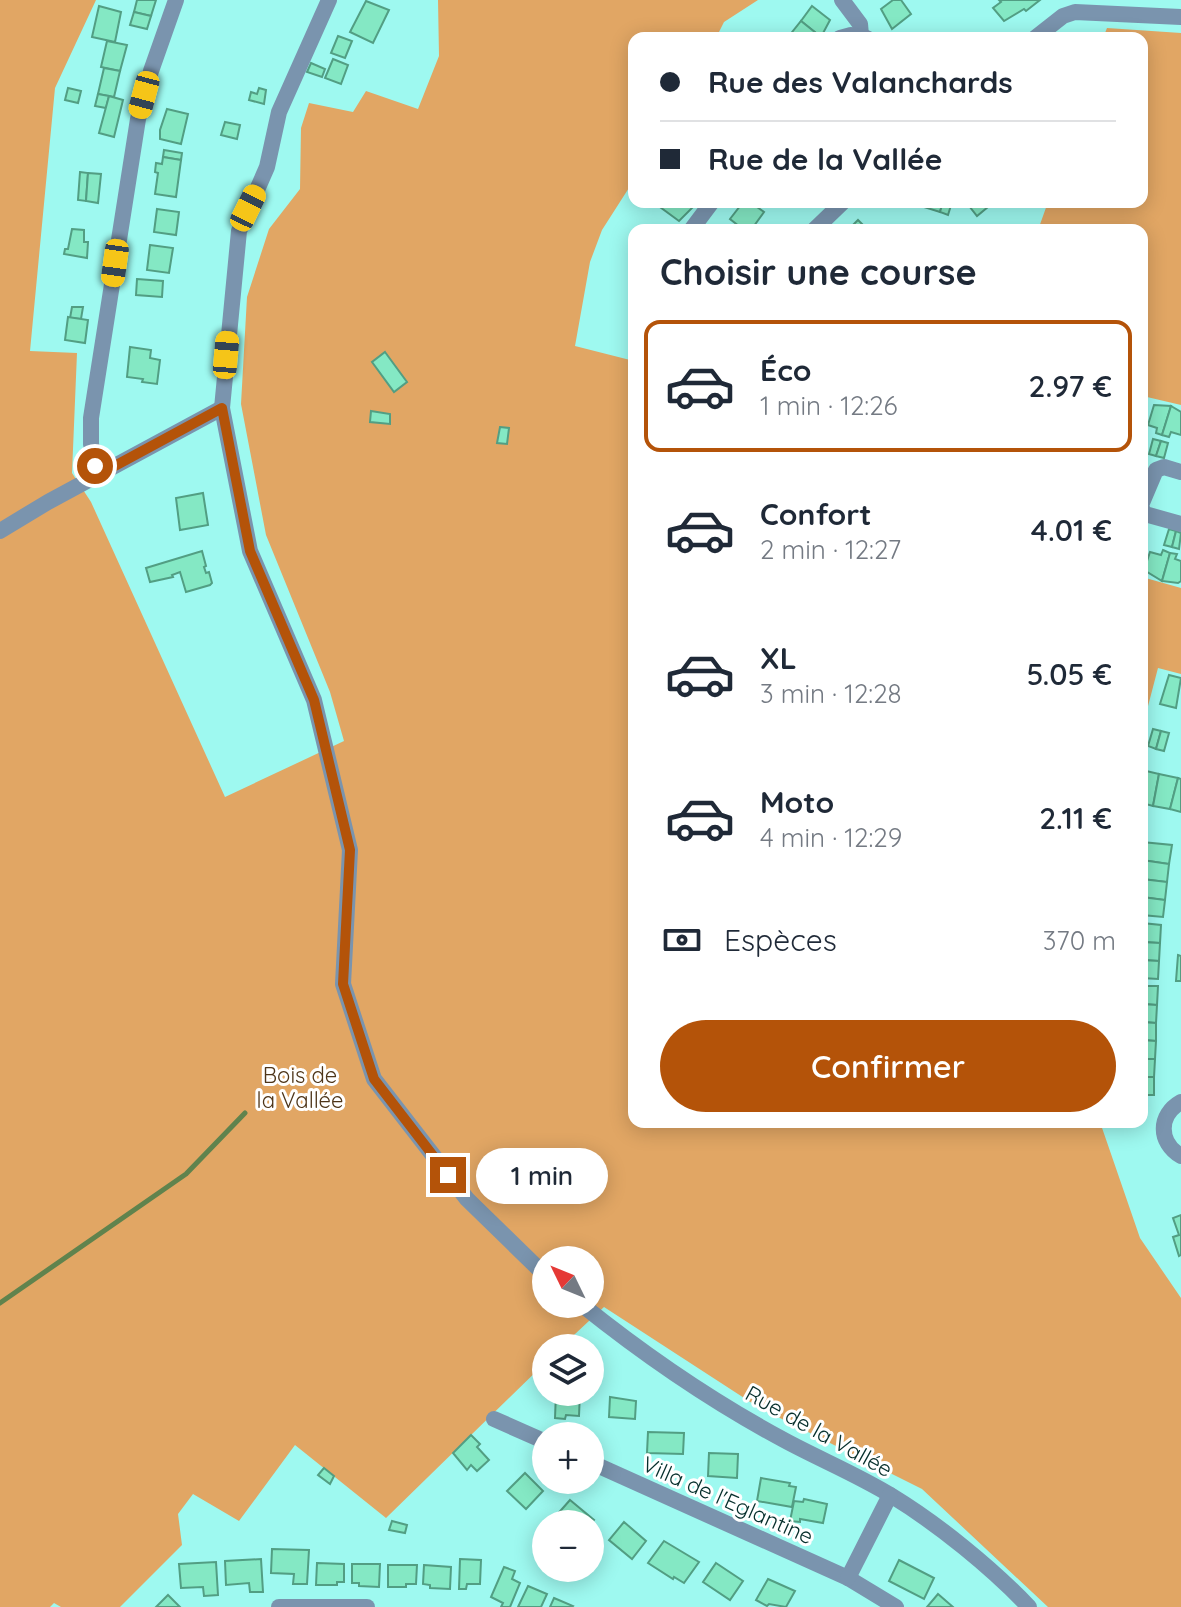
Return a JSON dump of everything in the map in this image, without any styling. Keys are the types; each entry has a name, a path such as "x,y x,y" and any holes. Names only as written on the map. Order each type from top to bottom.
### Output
{"street":[{"path":"98,475 91,444 91,418 131,157 151,71 176,0"},
{"path":"329,0 279,112 267,167 239,231 222,408 250,551 314,700 350,850 343,984 374,1079 467,1199 532,1262"},
{"path":"842,0 862,32"},
{"path":"1043,32 1063,16 1088,13 1181,17"},
{"path":"820,224 837,208"},
{"path":"0,531 222,408"},
{"path":"1148,491 1156,470 1164,467 1181,472"},
{"path":"1148,515 1181,524"},
{"path":"1181,1102 1169,1112 1163,1129 1168,1144 1181,1156"},
{"name":"Rue de la Vallée","path":"601,1318 712,1397 783,1439 890,1495 1010,1587 1029,1607"},
{"path":"494,1419 532,1436"},
{"name":"Villa de l'Eglantine","path":"604,1468 848,1578 896,1607"},
{"path":"848,1578 890,1495"},
{"path":"279,1607 367,1607"}],"green space":[{"name":"Bois de la Vallée","path":"0,0 96,0 55,88 30,351 77,353 72,473 91,502 225,797 344,741 330,692 266,535 241,404 247,297 269,229 300,189 301,128 309,103 353,112 366,91 418,109 439,56 438,0 758,0 724,22 719,32 628,32 628,189 602,230 590,262 575,346 628,359 628,1128 1102,1128 1140,1238 1181,1298 1181,1607 1048,1607 922,1489 758,1407 604,1307 604,1246 532,1246 532,1318 592,1318 575,1334 532,1334 532,1376 386,1518 295,1445 239,1521 193,1494 178,1514 182,1545 120,1607 61,1607 54,1603 50,1607 0,1607"},
{"path":"1107,28 1181,33 1181,405 1148,397 1148,224 1040,224 1046,208 1148,208 1148,32 1105,32"},
{"path":"1148,579 1181,588 1181,674 1158,668 1148,706"}],"building":[{"path":"137,0 156,0 151,16 134,12"},
{"path":"893,0 901,0 911,14 892,29 881,9"},
{"path":"999,0 1040,0 1026,11 1024,9 1004,21 993,8 1001,2"},
{"path":"366,1 389,10 373,43 350,32"},
{"path":"99,6 121,12 115,42 92,37"},
{"path":"812,6 830,20 824,32 815,32 801,21"},
{"path":"134,12 151,16 147,29 130,25"},
{"path":"801,21 815,32 792,32"},
{"path":"338,36 352,41 345,58 331,53"},
{"path":"107,41 127,45 120,71 101,67"},
{"path":"333,59 348,65 341,84 325,78"},
{"path":"311,63 325,69 322,77 307,72"},
{"path":"104,68 120,71 114,97 98,94"},
{"path":"68,88 81,91 78,103 65,100"},
{"path":"259,88 266,90 264,104 249,100 251,92 257,94"},
{"path":"98,94 109,96 106,108 95,106"},
{"path":"109,96 123,100 114,137 99,133"},
{"path":"167,109 188,114 181,144 160,139"},
{"path":"225,122 240,125 237,139 221,135"},
{"path":"164,150 182,153 181,160 163,157"},
{"path":"163,157 181,160 176,197 155,194 156,163 162,164"},
{"path":"80,172 88,173 86,201 78,200"},
{"path":"88,173 101,174 98,203 86,201"},
{"path":"661,208 692,208 679,221"},
{"path":"738,208 758,208 764,212 755,224 736,224 730,219"},
{"path":"941,208 950,208 948,215 940,212"},
{"path":"971,208 987,208 977,216"},
{"path":"157,209 179,212 176,235 154,232"},
{"path":"72,229 84,230 84,242 88,242 87,258 64,254"},
{"path":"150,245 173,248 169,273 147,270"},
{"path":"137,279 163,281 162,297 136,295"},
{"path":"72,307 83,307 81,319 70,318"},
{"path":"68,317 88,320 85,343 65,340"},
{"path":"130,347 151,350 150,358 160,360 157,384 127,377"},
{"path":"385,352 407,382 394,392 372,362"},
{"path":"1154,405 1171,406 1162,435 1156,433 1157,428 1148,425"},
{"path":"1171,406 1181,412 1181,435 1171,432 1169,437 1162,435"},
{"path":"371,411 390,414 390,424 370,422"},
{"path":"500,427 509,428 507,444 497,443"},
{"path":"1153,439 1161,441 1156,456 1149,454"},
{"path":"1161,441 1168,443 1164,458 1156,456"},
{"path":"203,493 208,525 180,530 176,498"},
{"path":"1169,529 1176,531 1172,547 1164,545"},
{"path":"1176,531 1181,533 1179,549 1172,547"},
{"path":"1163,550 1170,553 1162,581 1148,572 1150,552 1161,555"},
{"path":"202,551 204,567 212,583 210,585 186,592 180,572 173,577 150,582 146,568"},
{"path":"1170,553 1177,554 1175,559 1181,561 1181,581 1178,583 1162,581"},
{"path":"1169,675 1181,678 1176,708 1160,704"},
{"path":"1153,729 1161,731 1156,749 1148,746"},
{"path":"1161,731 1169,733 1164,751 1156,749"},
{"path":"1148,771 1159,774 1153,806 1148,805"},
{"path":"1159,774 1178,778 1170,809 1153,806"},
{"path":"1178,778 1181,779 1181,812 1170,809"},
{"path":"1148,843 1172,845 1169,864 1148,861"},
{"path":"1148,861 1169,864 1167,882 1148,880"},
{"path":"1148,880 1167,882 1165,900 1148,898"},
{"path":"1148,898 1165,900 1163,917 1148,916"},
{"path":"1148,924 1161,925 1160,943 1148,942"},
{"path":"1148,942 1160,943 1159,961 1148,960"},
{"path":"1178,955 1181,956 1181,981 1176,981"},
{"path":"1148,960 1159,961 1158,979 1148,978"},
{"path":"1148,986 1158,986 1157,1005 1148,1004"},
{"path":"1148,1004 1157,1005 1156,1023 1148,1022"},
{"path":"1148,1022 1156,1023 1156,1041 1148,1040"},
{"path":"1148,1040 1156,1041 1155,1059 1148,1059"},
{"path":"1148,1059 1155,1059 1154,1077 1148,1077"},
{"path":"1148,1077 1154,1077 1154,1095 1148,1095"},
{"path":"1181,1215 1179,1256 1173,1237 1179,1235 1173,1218"},
{"path":"610,1397 636,1401 635,1419 609,1417"},
{"path":"555,1406 579,1406 579,1416 555,1418"},
{"path":"648,1432 684,1433 683,1454 647,1453"},
{"path":"471,1435 489,1460 477,1471 471,1465 467,1470 453,1453"},
{"path":"709,1453 738,1454 737,1478 708,1476"},
{"path":"324,1468 334,1476 330,1484 318,1475"},
{"path":"525,1473 532,1480 532,1494 540,1494 526,1509 507,1491"},
{"path":"761,1478 796,1487 792,1507 757,1501"},
{"path":"804,1499 827,1504 823,1523 800,1519 800,1522 790,1521 794,1501 803,1502"},
{"path":"570,1500 582,1510 561,1510"},
{"path":"392,1521 407,1525 405,1533 389,1530"},
{"path":"624,1522 646,1541 632,1559 609,1540"},
{"path":"664,1541 699,1562 684,1583 648,1563"},
{"path":"272,1549 309,1550 307,1584 293,1584 294,1574 271,1573"},
{"path":"261,1559 263,1592 250,1592 249,1583 226,1585 225,1561"},
{"path":"460,1559 481,1560 480,1584 467,1584 466,1589 459,1589"},
{"path":"899,1560 934,1578 924,1599 889,1581"},
{"path":"216,1562 218,1595 204,1596 203,1587 181,1588 179,1564"},
{"path":"317,1563 344,1564 344,1582 316,1585"},
{"path":"716,1563 743,1581 730,1600 703,1582"},
{"path":"352,1564 380,1564 379,1587 352,1583"},
{"path":"388,1565 417,1565 416,1584 388,1587"},
{"path":"424,1565 451,1567 450,1589 430,1588 430,1585 423,1584"},
{"path":"504,1567 515,1571 512,1579 520,1583 510,1607 501,1607 503,1603 491,1597"},
{"path":"768,1579 795,1591 786,1607 767,1606 756,1600"},
{"path":"528,1586 547,1594 541,1607 518,1607"},
{"path":"938,1594 953,1607 927,1607"},
{"path":"168,1595 180,1607 156,1607"},
{"path":"554,1598 573,1606 550,1607"}],"waterway":[{"path":"0,1303 186,1174 245,1113"}],"route":[{"path":"95,466 98,475 222,408 250,551 314,700 350,850 343,984 374,1079 448,1175"}]}
